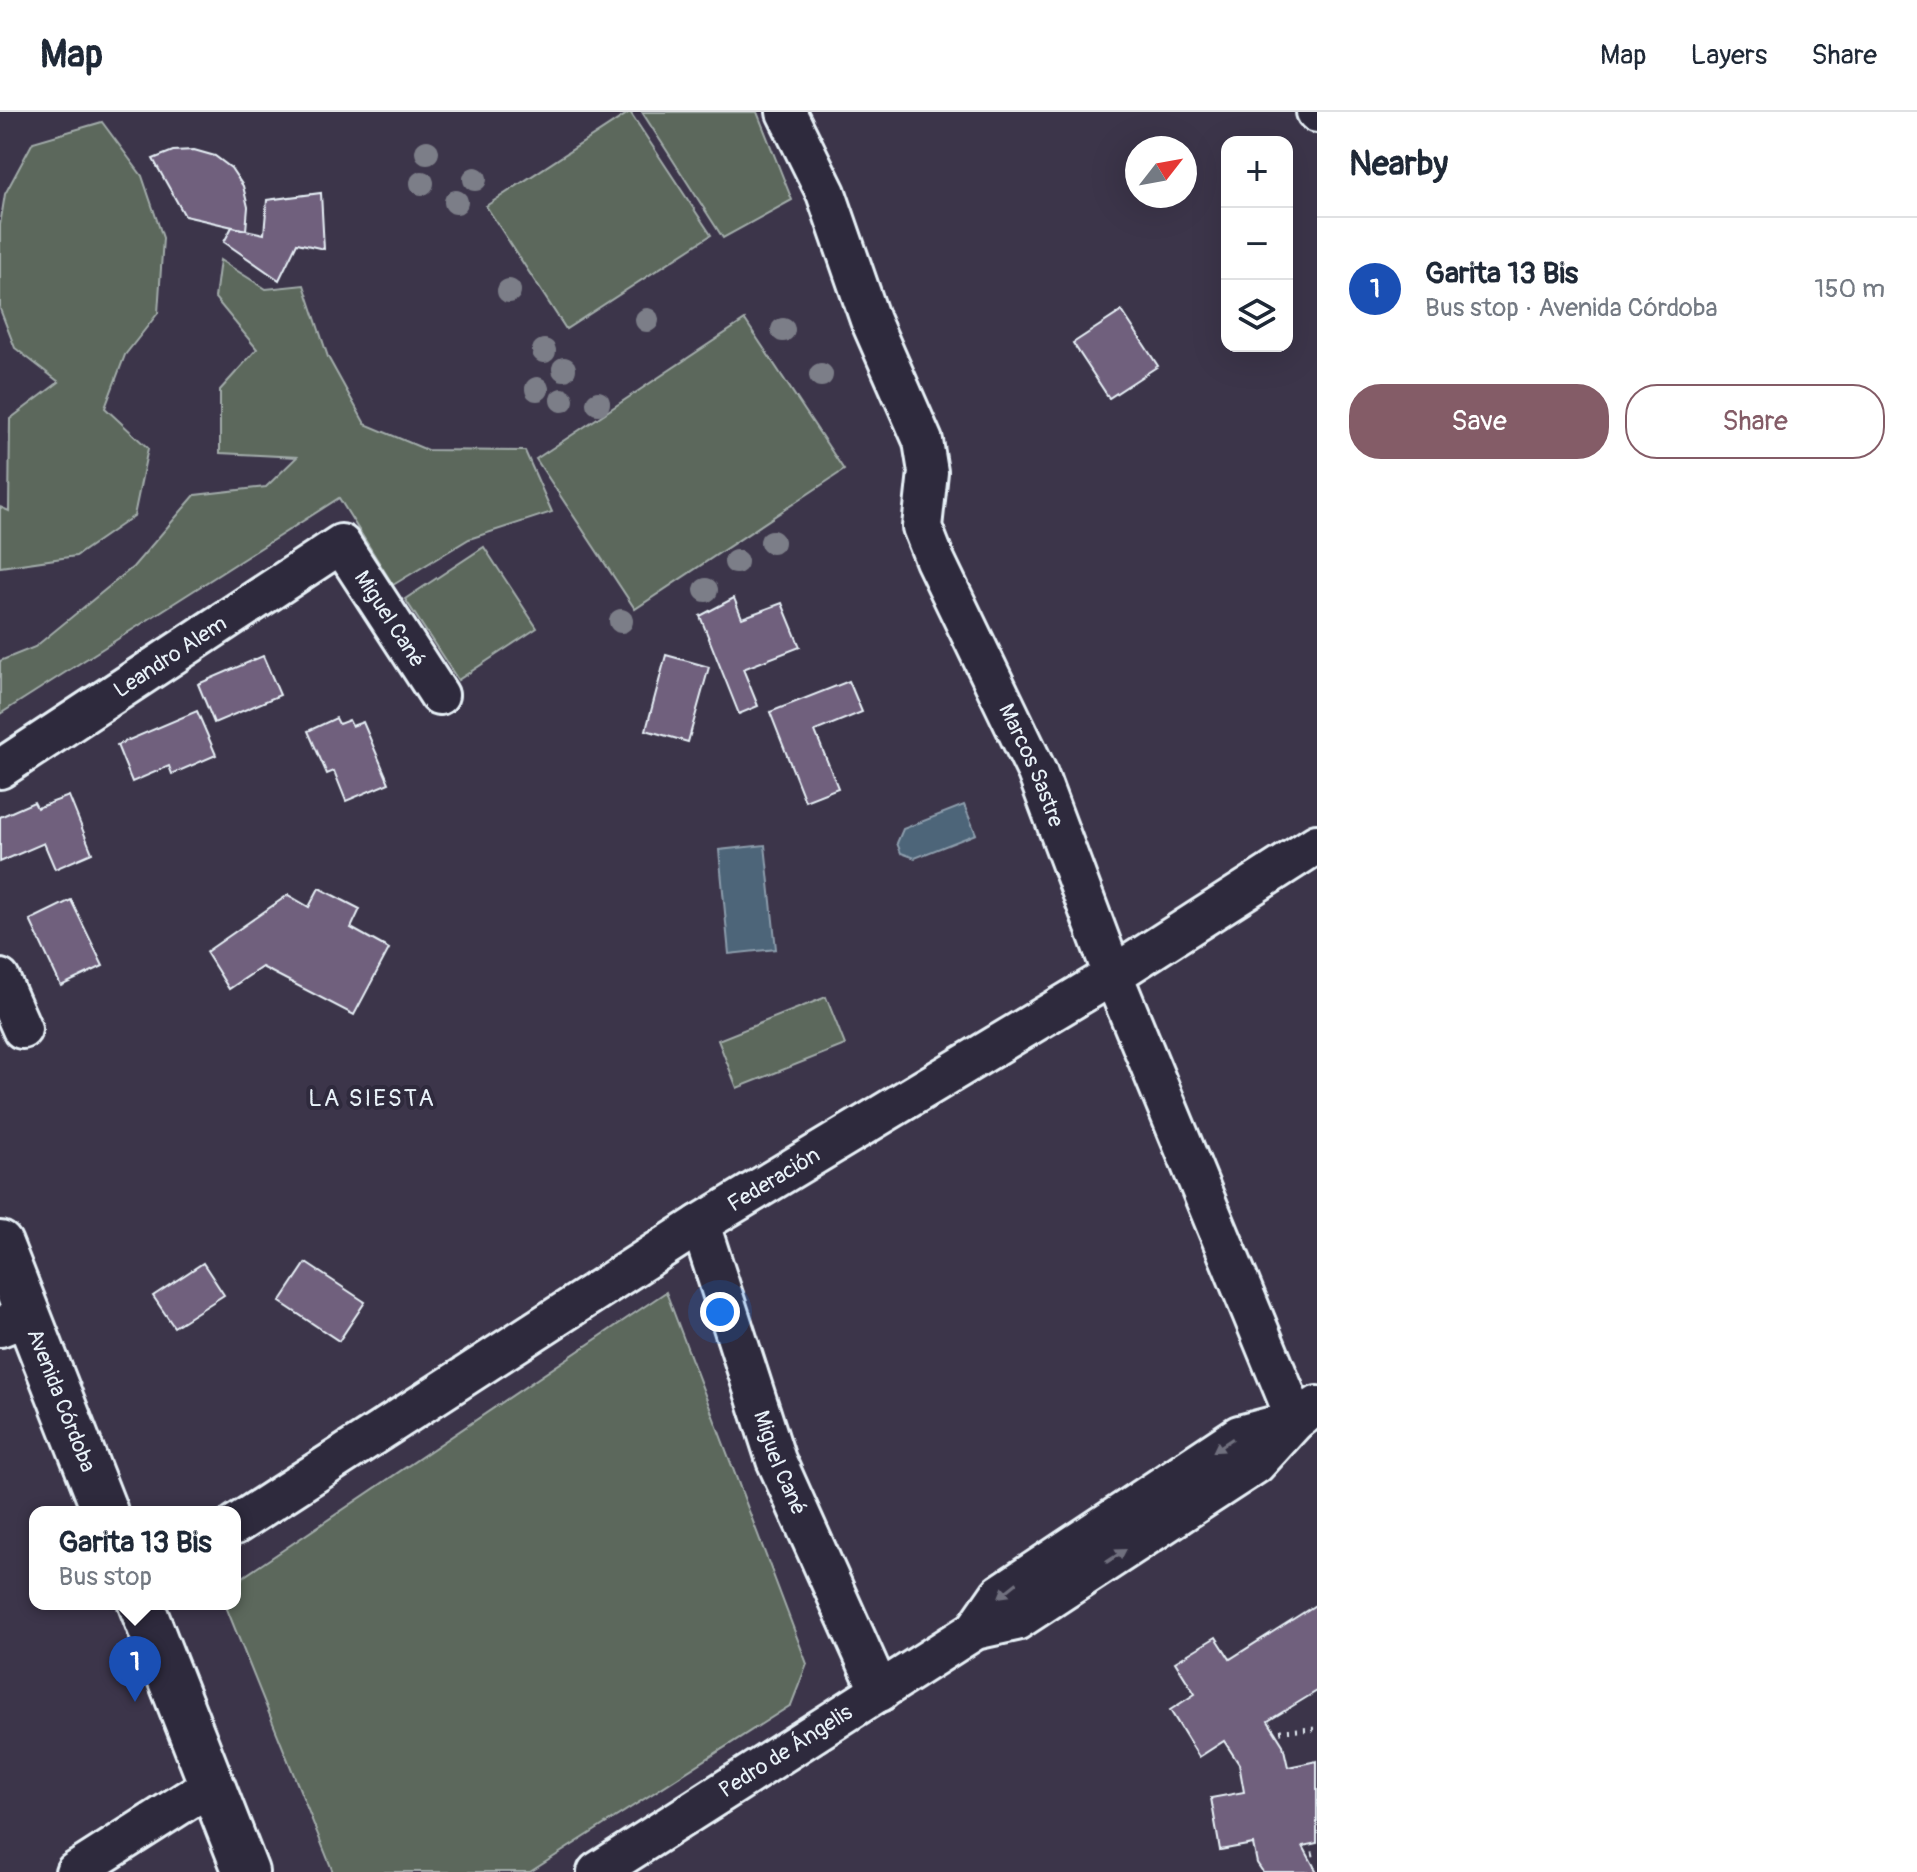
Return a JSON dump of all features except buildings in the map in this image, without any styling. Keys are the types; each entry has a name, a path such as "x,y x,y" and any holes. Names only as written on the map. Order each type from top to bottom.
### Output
{"main road":[{"name":"Avenida Córdoba","path":"0,1244 14,1322 102,1506"},
{"path":"143,1610 246,1872"}],"street":[{"name":"Marcos Sastre","path":"786,112 826,193 870,320 923,441 928,472 922,527 935,560 1037,772 1113,975 1307,1413"},
{"name":"Miguel Cané","path":"341,544 439,695"},
{"name":"Leandro Alem","path":"0,769 341,544"},
{"name":"Federación","path":"241,1521 700,1224 1113,975 1317,844"},
{"path":"0,979 22,1029"},
{"name":"Miguel Cané","path":"700,1224 776,1460 880,1692"},
{"name":"Pedro de Ángelis","path":"597,1872 975,1630 1000,1594 1239,1435 1307,1413"},
{"path":"75,1872 211,1785"}],"path":[{"path":"1280,1731 1317,1729"}],"green space":[{"path":"630,112 711,235 566,329 486,206"},
{"path":"642,112 757,112 792,200 723,238"},
{"path":"102,122 142,176 163,238 158,313 125,355 105,408 148,448 134,516 76,556 0,567 0,507 9,511 10,419 59,382 15,348 0,309 0,225 5,194 33,142"},
{"path":"220,260 266,289 304,285 328,357 365,424 427,450 525,451 552,512 469,539 393,585 339,498 0,714 0,661 35,647 133,567 195,495 266,487 297,457 220,453 220,390 257,349 215,298"},
{"path":"745,320 844,470 635,609 536,459"},
{"path":"484,547 537,628 458,680 405,599"},
{"path":"826,997 845,1045 737,1088 718,1040"},
{"path":"666,1292 807,1664 791,1705 530,1872 333,1872 227,1610 241,1610 243,1577"}],"water":[{"path":"964,805 976,834 915,858 901,853 897,843 903,829"},
{"path":"765,845 776,949 729,954 719,850"}],"place":[{"name":"Garita 13 Bis","path":"135,1702"}],"district":[{"name":"LA SIESTA","path":"372,1098"}]}
